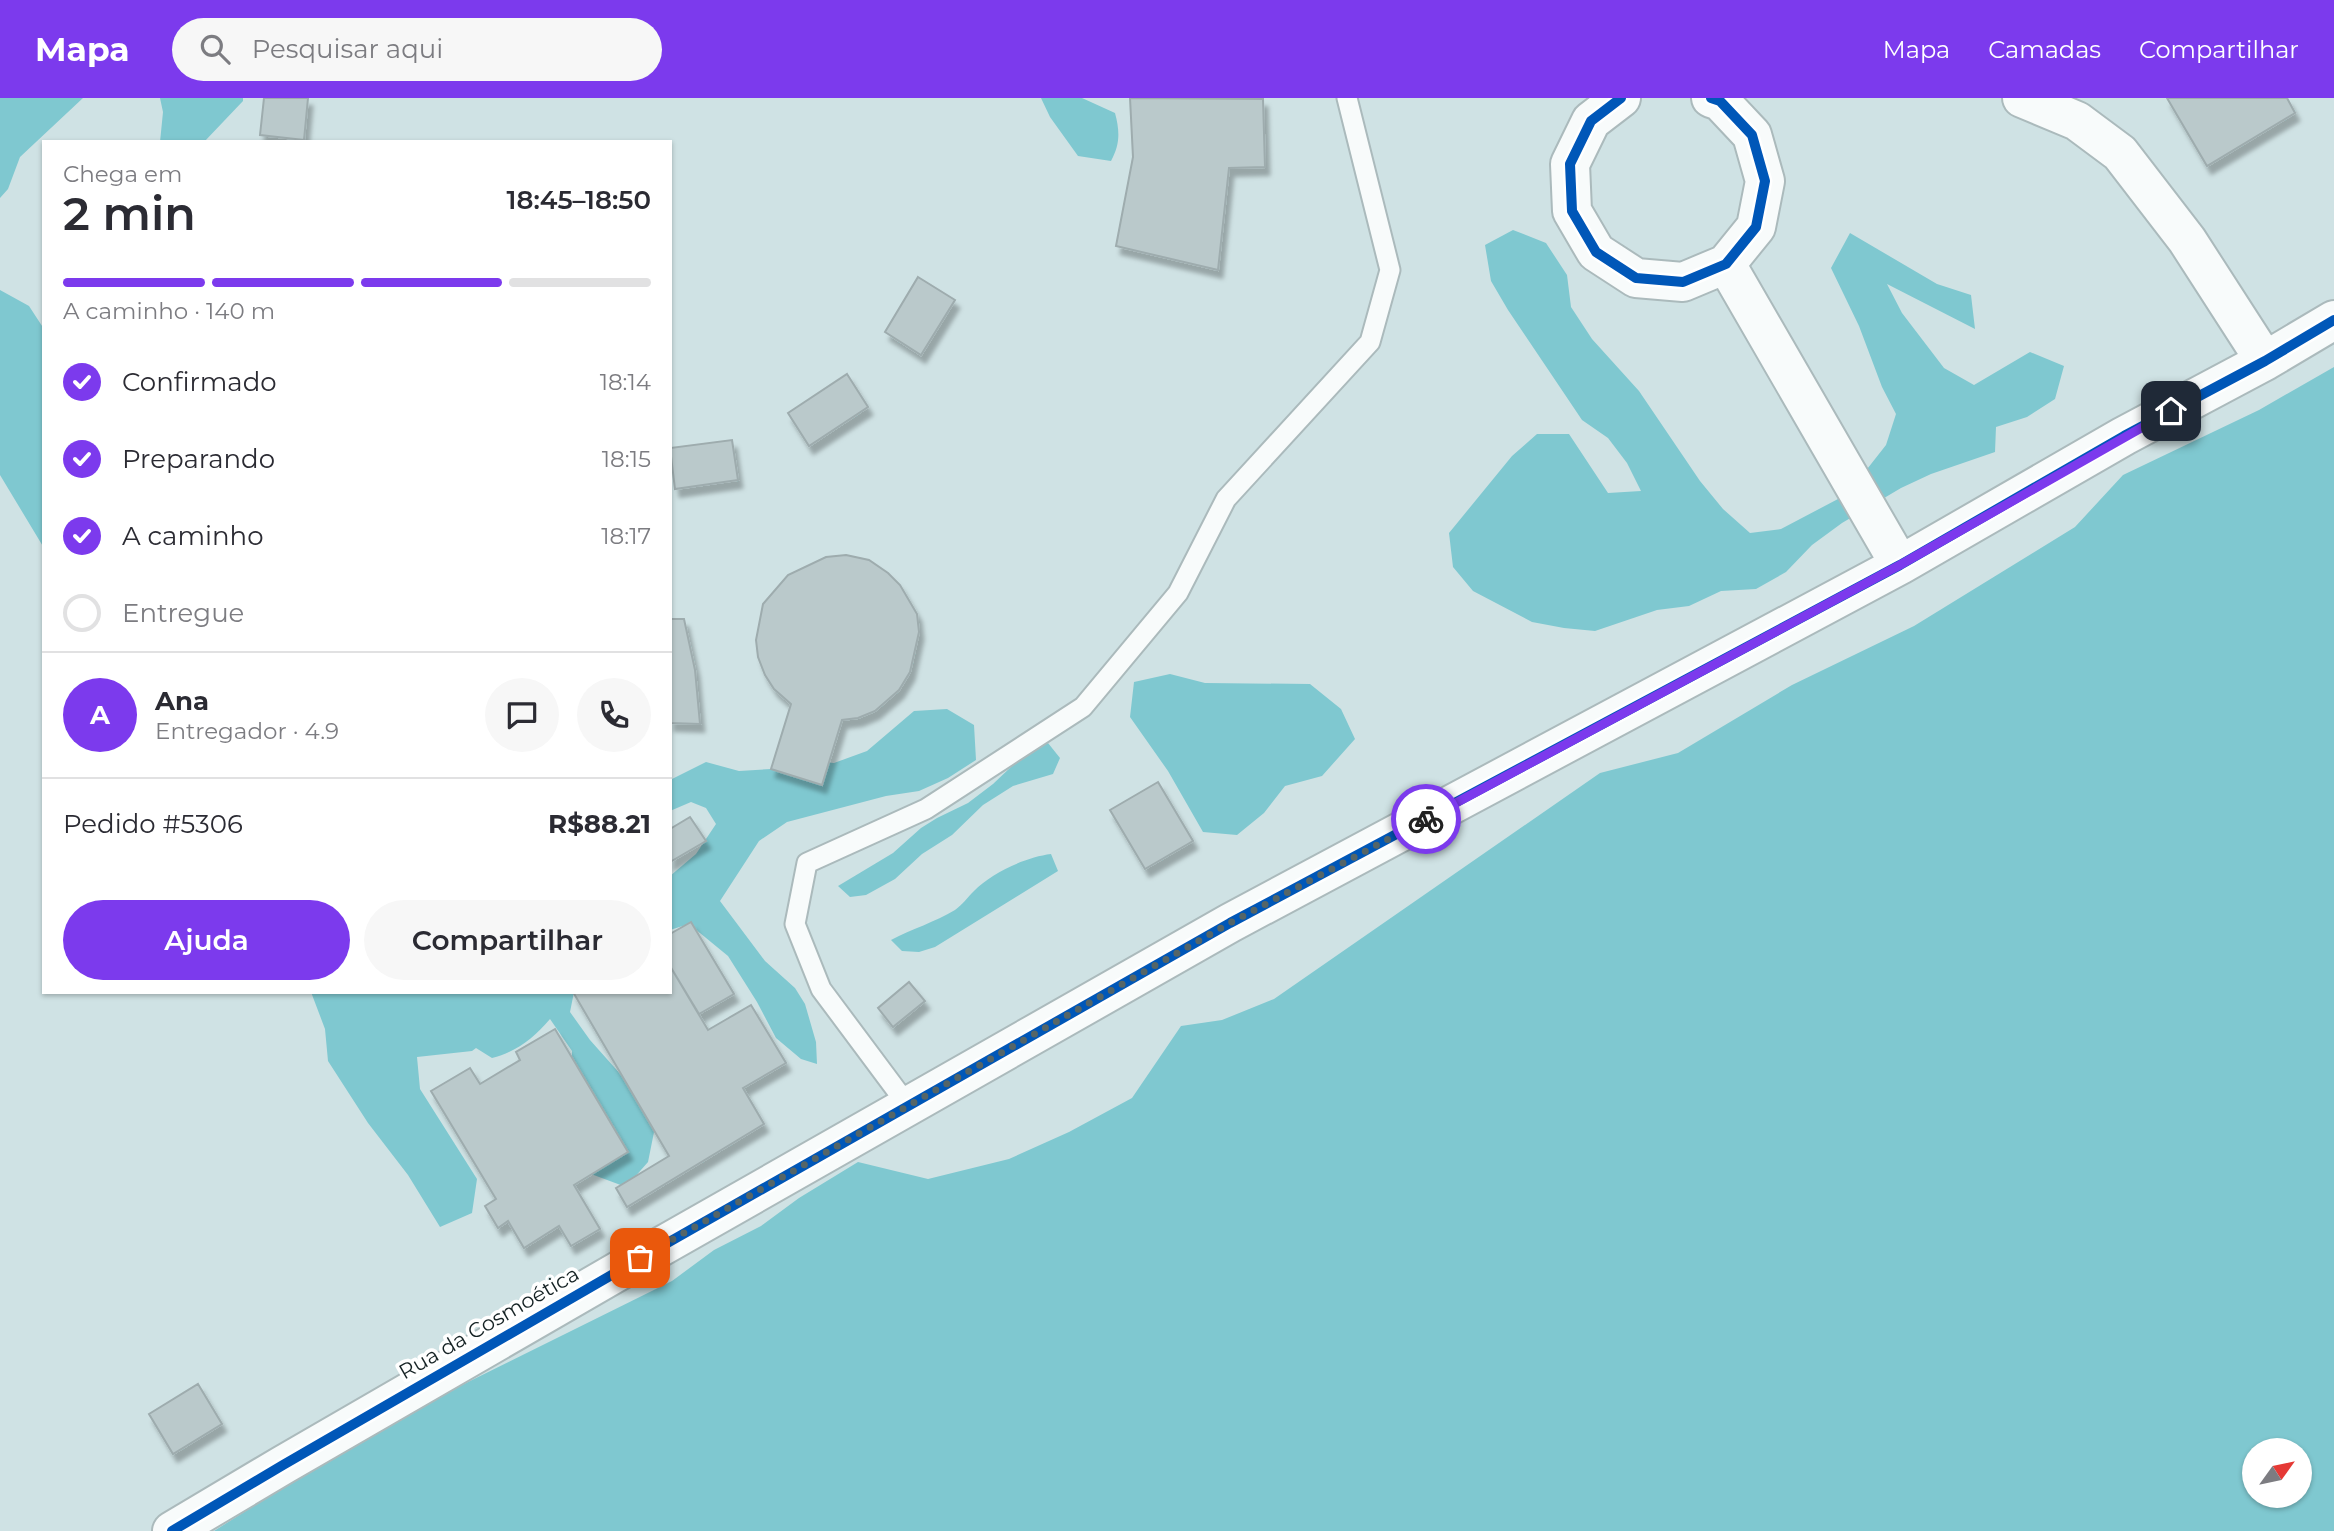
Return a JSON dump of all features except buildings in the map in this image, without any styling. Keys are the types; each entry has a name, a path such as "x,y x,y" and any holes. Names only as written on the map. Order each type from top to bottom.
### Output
{"street":[{"path":"1621,98 1591,121 1570,164 1572,211 1596,252 1636,278 1683,282 1726,264 1756,227 1765,181 1752,135 1720,101 1711,98"},
{"path":"2022,98 2077,121 2120,153 2187,240 2265,361"},
{"path":"1726,264 1900,565"},
{"name":"Rua da Cosmoética","path":"172,1531 581,1293 1230,923 1900,565 2124,436 2265,361 2334,320"}],"lane":[{"path":"909,1107 821,989 795,924 807,863 926,809 1083,708 1178,593 1226,499 1370,342 1390,270 1347,98"}],"shaded area":[{"path":"0,98 83,98 20,157 8,189 0,198"},
{"path":"160,98 243,98 206,140 160,140 163,112"},
{"path":"1041,98 1082,98 1115,113 1118,138 1111,161 1078,156 1050,117"},
{"path":"1513,230 1546,243 1567,275 1571,307 1592,339 1639,391 1700,481 1723,509 1750,533 1781,529 1838,499 1864,473 1886,445 1896,414 1831,268 1850,233 1937,284 1971,295 1975,329 1887,284 1902,313 1944,368 1974,385 2030,352 2064,366 2055,399 2027,417 1996,427 1995,452 1931,474 1901,488 1842,523 1812,545 1786,572 1756,589 1721,591 1689,606 1657,610 1595,631 1532,622 1473,591 1453,567 1449,533 1512,456 1537,434 1569,434 1608,493 1641,491 1627,463 1608,438 1582,420 1491,281 1485,245"},
{"path":"0,290 29,306 42,326 42,545 0,475"},
{"path":"2334,367 2334,1531 214,1531 383,1424 672,1281 714,1250 761,1226 799,1198 858,1162 928,1179 1009,1159 1069,1132 1132,1098 1181,1026 1222,1020 1274,999 1600,773 1678,753 1792,685 1914,626 2075,527 2123,475 2259,410"},
{"path":"1170,674 1205,683 1310,684 1341,709 1355,739 1322,776 1285,786 1264,813 1237,835 1203,832 1168,771 1130,717 1134,682"},
{"path":"947,709 974,725 976,760 948,778 919,791 886,796 787,822 759,841 720,901 765,961 795,988 805,1004 816,1042 817,1064 801,1059 776,1038 728,956 689,924 672,929 672,874 696,854 716,824 706,808 691,802 672,810 672,779 706,762 739,771 771,769 800,760 834,763 867,751 914,711"},
{"path":"1048,743 1060,758 1053,774 1013,786 983,805 952,835 922,854 895,879 866,895 850,897 838,886 893,853 921,828 968,803 993,784 1031,748"},
{"path":"1051,854 1058,871 935,947 919,952 902,951 891,940 955,910 981,884 999,872"},
{"path":"312,994 574,994 570,1012 590,1040 638,1094 655,1127 648,1162 626,1187 591,1174 572,1067 572,1051 550,1019 524,1043 492,1058 476,1048 472,1051 417,1057 420,1089 477,1179 472,1213 440,1227 408,1175 368,1123 328,1061 325,1029"}],"cycle path":[{"path":"1621,98 1591,121 1570,164 1572,211 1596,252 1636,278 1683,282 1726,264 1756,227 1765,181 1752,135 1720,101 1711,98"},
{"path":"172,1531 641,1258 1230,923 1900,565 2124,436 2265,361 2334,320"}],"way so far":[{"path":"640,1258 1230,923 1426,819"}],"route":[{"path":"1426,819 1900,565 2171,411"}]}
